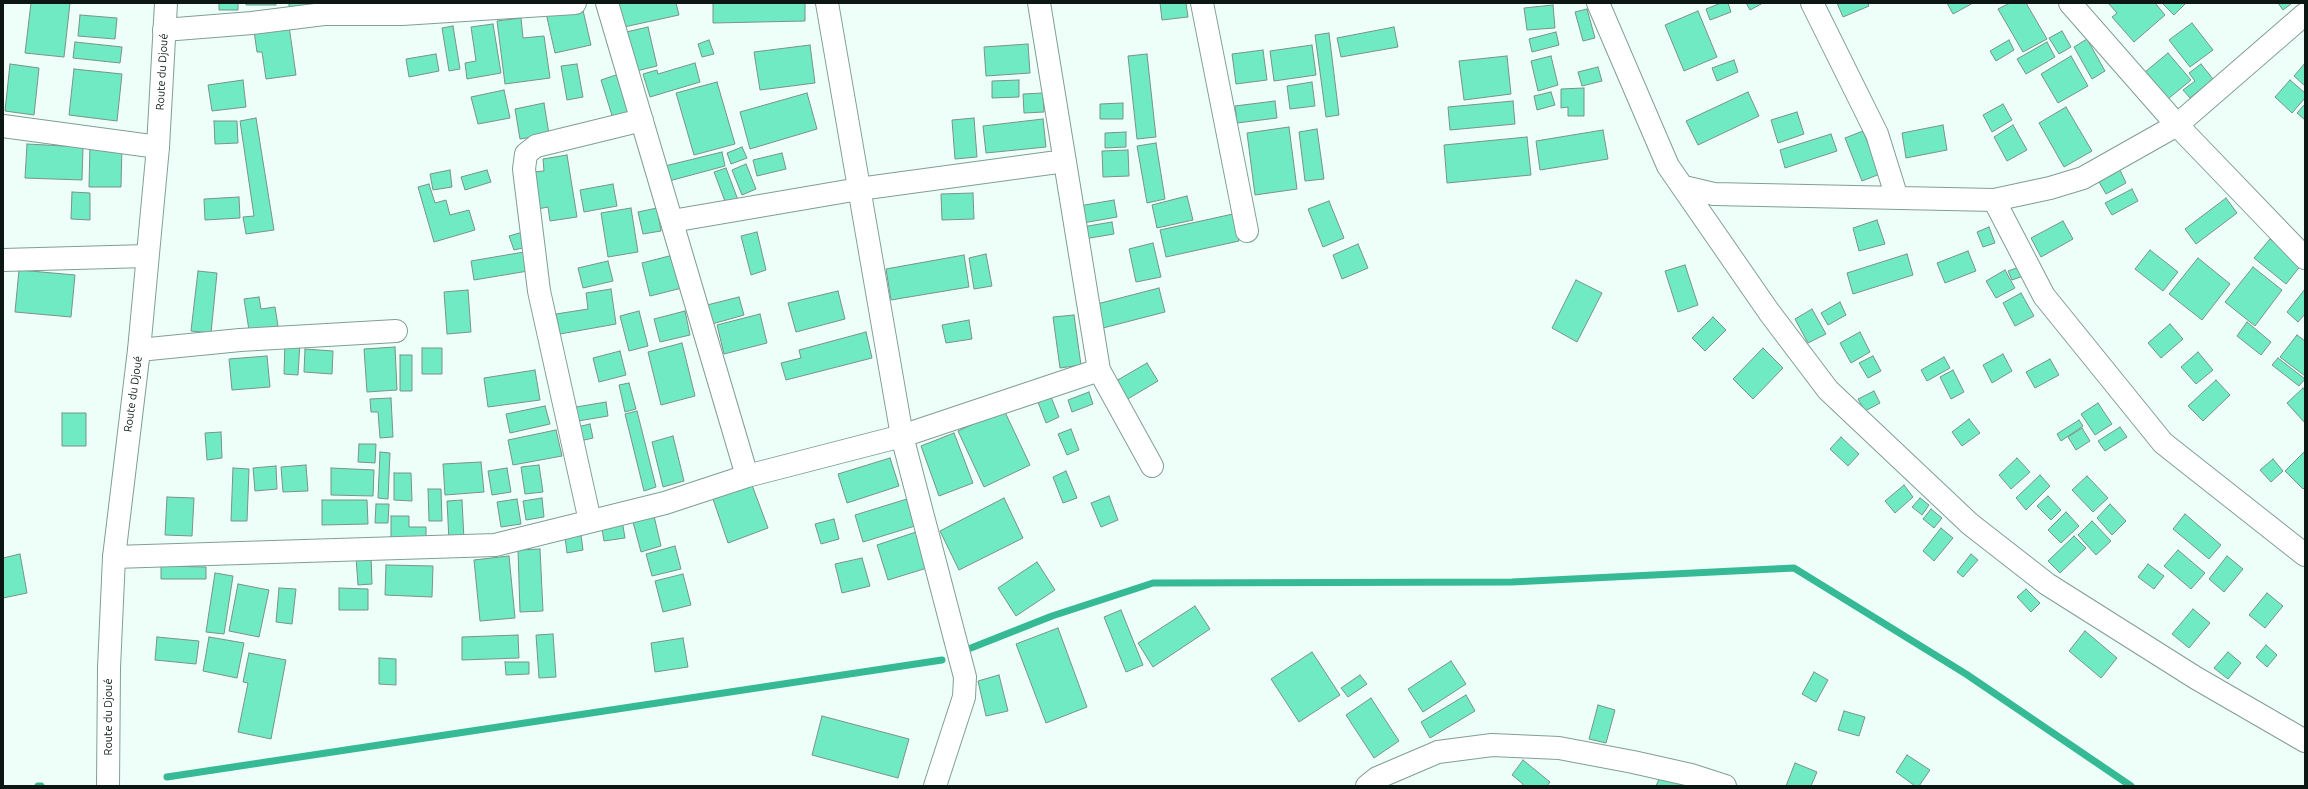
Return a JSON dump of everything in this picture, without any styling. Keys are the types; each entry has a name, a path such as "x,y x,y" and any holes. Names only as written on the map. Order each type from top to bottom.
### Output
{"street":[{"name":"Route du Djoué","path":"108,786 109,668 114,557 139,350 158,147 166,3"},
{"path":"164,30 252,23 324,14 402,8 575,3"},
{"path":"607,3 747,476"},
{"path":"827,3 902,436 965,677 964,698 935,786"},
{"path":"1039,3 1099,370 1152,466"},
{"path":"1202,3 1247,231"},
{"path":"1598,3 1668,166 1684,187 1769,312 1828,390 1970,524 2048,584 2196,678 2305,741"},
{"path":"1812,3 1877,134 1898,198"},
{"path":"2070,3 2177,125 2305,258"},
{"path":"1684,187 1714,194 1994,200 2050,188 2083,178 2177,125 2305,14"},
{"path":"590,521 539,291 524,168 526,154 536,146 642,120"},
{"path":"3,126 158,147"},
{"path":"672,221 860,189 1065,161"},
{"path":"1994,200 2044,296 2163,443 2305,555"},
{"path":"3,260 147,256"},
{"path":"139,350 240,340 396,331"},
{"path":"114,557 495,545 665,503 747,476 902,436 1099,370"},
{"path":"1367,786 1377,778 1438,752 1492,745 1559,748 1691,775 1725,786"}],"building":[{"path":"31,3 70,3 64,57 25,53"},
{"path":"219,3 238,3 238,10 219,10"},
{"path":"246,3 276,3 276,5 246,5"},
{"path":"289,3 336,3 336,7 289,7"},
{"path":"676,3 679,15 624,27 618,4"},
{"path":"713,3 805,3 805,21 713,23"},
{"path":"1160,3 1186,3 1188,17 1162,20"},
{"path":"1721,3 1728,3 1731,12 1710,20 1706,9"},
{"path":"1746,3 1763,3 1750,10"},
{"path":"1837,3 1868,3 1869,6 1843,17"},
{"path":"1947,3 1973,3 1953,14"},
{"path":"2010,3 2026,3 2047,39 2023,52 1998,9"},
{"path":"2108,3 2155,3 2165,15 2134,42 2112,17 2117,13"},
{"path":"2162,3 2186,3 2174,15"},
{"path":"2278,3 2290,3 2291,4 2283,10"},
{"path":"1553,5 1555,28 1527,30 1524,8"},
{"path":"582,6 591,45 555,53 546,13"},
{"path":"1587,9 1595,38 1583,41 1575,12"},
{"path":"1698,11 1717,57 1684,71 1665,25"},
{"path":"80,15 117,18 115,39 78,36"},
{"path":"521,18 523,38 544,36 550,78 505,84 497,21"},
{"path":"2192,23 2213,50 2190,67 2169,40"},
{"path":"493,24 501,73 467,79 465,63 476,61 471,27"},
{"path":"289,26 296,75 266,79 262,52 257,52 254,31"},
{"path":"453,26 460,69 449,71 442,28"},
{"path":"648,27 657,66 632,72 622,33"},
{"path":"1394,27 1398,47 1341,57 1337,38"},
{"path":"2062,31 2071,47 2059,54 2049,38"},
{"path":"1556,32 1559,45 1532,52 1529,39"},
{"path":"1329,33 1339,115 1326,117 1315,35"},
{"path":"2087,39 2105,71 2092,79 2074,47"},
{"path":"709,40 714,54 702,57 698,44"},
{"path":"2009,40 2014,50 1996,61 1990,51"},
{"path":"75,42 122,47 120,63 73,58"},
{"path":"2047,42 2055,57 2026,74 2017,59"},
{"path":"1028,44 1030,73 986,76 984,47"},
{"path":"810,45 815,83 760,90 754,52"},
{"path":"1312,45 1316,75 1274,81 1270,51"},
{"path":"1263,50 1267,80 1236,84 1232,54"},
{"path":"2168,53 2191,80 2168,99 2145,72"},
{"path":"436,54 439,71 409,77 406,59"},
{"path":"1147,54 1156,137 1137,139 1128,56"},
{"path":"1507,56 1511,94 1464,100 1459,61"},
{"path":"1551,56 1558,85 1538,91 1531,61"},
{"path":"2071,56 2088,86 2058,103 2041,74"},
{"path":"1734,60 1738,72 1717,81 1712,68"},
{"path":"695,63 700,82 650,97 643,74 657,70 658,74"},
{"path":"2305,63 2305,86 2294,76"},
{"path":"10,64 39,68 34,115 5,111"},
{"path":"577,64 583,97 567,100 561,66"},
{"path":"2201,64 2213,79 2190,98 2183,90 2195,81 2189,73"},
{"path":"1598,67 1602,81 1582,86 1578,72"},
{"path":"74,69 122,74 117,121 69,115"},
{"path":"619,74 632,117 614,122 601,80"},
{"path":"243,80 246,107 212,111 208,85"},
{"path":"1019,80 1019,97 992,98 992,81"},
{"path":"2290,80 2305,93 2305,98 2292,113 2275,97"},
{"path":"717,82 735,144 694,155 676,93"},
{"path":"1312,82 1315,106 1290,109 1287,86"},
{"path":"1584,88 1584,116 1568,116 1568,107 1561,108 1561,89"},
{"path":"504,90 510,118 478,124 471,97"},
{"path":"1551,92 1555,105 1537,110 1534,96"},
{"path":"1748,92 1759,116 1698,145 1686,121"},
{"path":"807,93 817,129 750,149 740,112"},
{"path":"1043,93 1044,112 1024,113 1023,94"},
{"path":"1275,101 1277,118 1237,123 1235,106"},
{"path":"1513,101 1515,124 1450,130 1448,107"},
{"path":"544,103 549,134 520,139 515,109"},
{"path":"1123,103 1123,119 1100,119 1100,104"},
{"path":"2003,104 2012,120 1992,132 1983,115"},
{"path":"2305,104 2305,120 2297,113"},
{"path":"2066,107 2092,151 2064,167 2039,123"},
{"path":"1797,112 1804,134 1778,143 1771,120"},
{"path":"256,118 274,230 246,234 243,217 254,216 240,121"},
{"path":"974,118 977,157 955,159 952,120"},
{"path":"1043,119 1046,147 986,153 983,126"},
{"path":"214,121 237,121 238,143 215,144"},
{"path":"1943,125 1947,150 1906,158 1902,133"},
{"path":"2013,125 2027,150 2007,161 1994,137"},
{"path":"1289,127 1297,189 1255,195 1247,133"},
{"path":"1317,129 1324,179 1305,181 1299,132"},
{"path":"1603,130 1608,159 1540,170 1536,141"},
{"path":"1863,131 1880,174 1862,181 1845,138"},
{"path":"1126,132 1126,147 1105,148 1105,133"},
{"path":"1831,134 1837,151 1785,168 1780,150"},
{"path":"1527,137 1531,175 1447,183 1444,145"},
{"path":"1156,143 1165,199 1147,203 1137,146"},
{"path":"27,144 83,147 82,180 25,178"},
{"path":"90,145 122,146 121,187 89,187"},
{"path":"742,147 747,158 731,164 727,153"},
{"path":"1128,150 1129,176 1103,177 1102,151"},
{"path":"722,152 725,166 669,181 665,166"},
{"path":"782,153 786,169 757,176 753,160"},
{"path":"567,155 577,217 550,221 548,207 538,209 533,172 544,171 543,159"},
{"path":"746,164 756,189 742,195 732,170"},
{"path":"726,168 738,200 726,204 714,172"},
{"path":"450,170 452,187 433,190 430,174"},
{"path":"487,170 491,182 465,190 461,177"},
{"path":"2120,170 2126,183 2106,194 2099,182"},
{"path":"429,184 435,203 446,200 450,215 469,210 475,230 434,242 418,187"},
{"path":"613,184 617,206 584,212 580,190"},
{"path":"2132,189 2138,201 2112,215 2105,203"},
{"path":"72,192 90,193 90,220 71,219"},
{"path":"973,193 974,219 942,220 941,194"},
{"path":"1187,196 1193,220 1157,228 1152,205"},
{"path":"239,197 240,218 205,220 204,199"},
{"path":"2226,198 2237,213 2196,244 2185,229"},
{"path":"1114,200 1117,217 1083,223 1079,206"},
{"path":"1329,201 1344,238 1323,247 1308,209"},
{"path":"631,208 638,252 608,257 601,213"},
{"path":"657,208 661,231 643,234 638,212"},
{"path":"1233,214 1239,241 1166,257 1160,230"},
{"path":"1877,220 1885,244 1859,251 1853,228"},
{"path":"2063,221 2073,239 2041,257 2031,238"},
{"path":"1112,222 1114,234 1084,239 1082,227"},
{"path":"1989,227 1995,243 1983,247 1977,232"},
{"path":"523,232 527,247 514,250 509,236"},
{"path":"757,232 766,270 751,275 741,236"},
{"path":"2270,239 2302,264 2286,284 2254,258"},
{"path":"1153,243 1161,277 1136,282 1129,249"},
{"path":"1358,244 1368,268 1342,279 1333,255"},
{"path":"2150,250 2178,272 2163,291 2135,269"},
{"path":"1968,251 1976,271 1945,283 1937,263"},
{"path":"524,252 528,271 474,280 471,261"},
{"path":"986,254 992,286 974,289 969,258"},
{"path":"1907,254 1913,275 1853,294 1847,273"},
{"path":"673,255 682,288 650,296 642,263"},
{"path":"964,255 969,287 891,300 886,269"},
{"path":"2198,258 2230,284 2202,320 2169,294"},
{"path":"608,261 613,281 583,288 578,268"},
{"path":"1685,265 1698,305 1678,312 1665,271"},
{"path":"2022,266 2026,275 2012,280 2008,271"},
{"path":"2253,267 2282,290 2255,326 2225,302"},
{"path":"19,270 75,275 71,317 15,312"},
{"path":"2005,270 2015,288 1996,298 1986,281"},
{"path":"198,271 217,273 211,333 191,331"},
{"path":"1576,280 1602,293 1577,342 1552,328"},
{"path":"1159,288 1165,312 1103,328 1097,304"},
{"path":"611,289 616,324 560,334 556,314 588,309 586,293"},
{"path":"2305,289 2305,314 2298,322 2287,312"},
{"path":"468,290 471,332 447,334 444,292"},
{"path":"838,291 845,319 796,332 788,303"},
{"path":"2021,293 2034,316 2015,326 2003,303"},
{"path":"259,297 261,309 275,307 278,326 249,330 244,299"},
{"path":"739,297 744,315 712,324 707,305"},
{"path":"1840,302 1846,315 1828,325 1821,313"},
{"path":"1812,309 1826,334 1808,343 1795,319"},
{"path":"639,311 648,346 629,351 620,316"},
{"path":"685,311 690,335 660,342 654,319"},
{"path":"760,314 767,343 724,354 717,325"},
{"path":"1074,315 1081,365 1060,368 1053,317"},
{"path":"1713,317 1726,330 1705,351 1692,338"},
{"path":"969,320 972,339 946,343 942,325"},
{"path":"2247,322 2271,342 2261,355 2237,336"},
{"path":"2170,324 2183,339 2161,358 2148,343"},
{"path":"866,332 872,358 786,380 781,363 801,358 799,350"},
{"path":"1860,332 1870,352 1851,363 1840,343"},
{"path":"2297,335 2305,341 2305,376 2280,357"},
{"path":"285,342 300,342 298,375 284,374"},
{"path":"682,343 695,396 661,405 648,352"},
{"path":"395,347 397,390 367,392 364,349"},
{"path":"422,348 442,348 442,374 422,374"},
{"path":"1763,348 1783,368 1753,399 1733,379"},
{"path":"305,349 333,351 332,374 304,372"},
{"path":"620,351 626,375 599,382 593,358"},
{"path":"2198,352 2213,370 2196,384 2181,367"},
{"path":"2003,354 2012,371 1992,383 1983,365"},
{"path":"400,355 412,355 412,391 400,391"},
{"path":"267,356 270,387 232,390 229,359"},
{"path":"1873,356 1881,371 1868,378 1859,363"},
{"path":"1944,357 1950,368 1927,381 1921,370"},
{"path":"2278,358 2305,379 2299,386 2272,365"},
{"path":"2050,359 2059,375 2035,388 2026,372"},
{"path":"1147,363 1158,381 1126,400 1116,381"},
{"path":"535,370 540,400 488,407 484,378"},
{"path":"1953,370 1964,392 1951,399 1940,377"},
{"path":"2216,380 2230,395 2203,421 2188,406"},
{"path":"629,383 636,409 625,412 619,385"},
{"path":"2303,388 2305,391 2305,423 2287,403"},
{"path":"1874,391 1880,403 1865,411 1858,399"},
{"path":"1089,392 1093,404 1072,412 1068,400"},
{"path":"1051,397 1059,417 1046,423 1038,402"},
{"path":"391,398 393,437 380,438 378,412 371,412 370,399"},
{"path":"606,402 608,416 578,421 576,407"},
{"path":"2098,403 2112,424 2095,435 2081,414"},
{"path":"545,406 550,424 510,433 506,414"},
{"path":"1004,410 1030,465 984,487 958,431"},
{"path":"637,411 656,487 644,491 625,414"},
{"path":"62,413 86,413 86,446 62,446"},
{"path":"1969,419 1980,433 1962,446 1952,432"},
{"path":"2079,420 2083,426 2061,441 2057,434"},
{"path":"590,424 593,438 580,441 577,427"},
{"path":"2120,427 2127,437 2105,451 2098,441"},
{"path":"2082,428 2090,441 2076,450 2068,437"},
{"path":"1071,429 1079,450 1067,455 1058,434"},
{"path":"556,430 562,456 513,465 508,440"},
{"path":"221,432 222,458 207,460 205,433"},
{"path":"954,433 973,483 939,496 921,446"},
{"path":"673,436 684,481 663,487 652,442"},
{"path":"1841,437 1859,454 1848,466 1830,449"},
{"path":"359,444 376,444 375,463 358,462"},
{"path":"2305,451 2305,487 2303,489 2285,471"},
{"path":"380,452 390,453 388,499 378,498"},
{"path":"890,458 899,486 847,503 838,474"},
{"path":"2017,458 2030,472 2011,489 1999,475"},
{"path":"2273,459 2283,471 2271,482 2260,470"},
{"path":"481,462 484,492 445,495 443,464"},
{"path":"306,465 308,491 283,492 281,467"},
{"path":"539,465 543,492 525,494 521,467"},
{"path":"276,466 277,489 255,491 253,468"},
{"path":"233,468 249,469 247,521 231,521"},
{"path":"331,468 374,470 373,496 331,495"},
{"path":"507,468 511,492 492,495 488,471"},
{"path":"1066,471 1077,498 1063,503 1053,477"},
{"path":"394,473 411,473 412,501 394,500"},
{"path":"2040,475 2050,486 2026,510 2016,498"},
{"path":"2087,476 2108,498 2093,512 2072,490"},
{"path":"752,485 768,528 728,543 713,499"},
{"path":"1904,485 1913,497 1895,513 1885,501"},
{"path":"428,489 441,489 442,521 429,521"},
{"path":"1109,496 1118,520 1101,527 1091,503"},
{"path":"2048,496 2061,510 2051,520 2037,506"},
{"path":"167,497 194,498 192,536 165,535"},
{"path":"542,498 544,517 526,520 523,501"},
{"path":"1004,498 1023,538 959,570 940,531"},
{"path":"1920,498 1929,505 1922,515 1912,507"},
{"path":"517,499 521,524 501,527 497,502"},
{"path":"907,499 915,526 863,542 855,515"},
{"path":"322,500 367,500 368,524 322,525"},
{"path":"462,500 464,540 449,541 447,501"},
{"path":"376,504 389,504 388,523 375,523"},
{"path":"2110,504 2126,521 2112,535 2097,518"},
{"path":"1931,509 1942,518 1934,528 1923,519"},
{"path":"2066,512 2079,526 2061,543 2048,530"},
{"path":"2185,514 2221,545 2209,559 2173,529"},
{"path":"391,516 409,516 409,527 426,527 426,540 391,540"},
{"path":"654,516 661,546 641,552 633,522"},
{"path":"834,519 839,539 821,544 815,524"},
{"path":"622,520 625,538 604,541 601,523"},
{"path":"2092,521 2111,541 2096,555 2078,535"},
{"path":"1941,528 1953,538 1934,561 1923,551"},
{"path":"916,532 927,568 888,580 877,545"},
{"path":"581,535 583,550 567,553 565,537"},
{"path":"2074,536 2086,548 2060,573 2048,561"},
{"path":"675,546 681,569 652,576 646,554"},
{"path":"540,549 543,611 520,612 518,550"},
{"path":"2178,550 2205,573 2191,589 2164,566"},
{"path":"20,554 27,593 3,598 3,558"},
{"path":"1971,554 1978,560 1963,577 1957,572"},
{"path":"371,556 372,584 358,585 356,557"},
{"path":"509,556 515,618 480,621 474,560"},
{"path":"2227,556 2243,569 2224,592 2209,579"},
{"path":"862,558 870,586 842,593 835,564"},
{"path":"1037,562 1055,590 1016,616 998,588"},
{"path":"2148,564 2164,576 2154,589 2138,577"},
{"path":"386,565 433,566 432,597 385,595"},
{"path":"161,566 206,567 206,579 161,579"},
{"path":"215,573 233,576 224,634 206,632"},
{"path":"683,574 691,605 663,612 655,581"},
{"path":"238,584 269,590 259,637 229,631"},
{"path":"279,588 296,589 292,624 276,622"},
{"path":"339,588 368,589 368,610 339,610"},
{"path":"2026,589 2040,603 2031,612 2017,597"},
{"path":"2267,593 2283,606 2265,628 2249,615"},
{"path":"1195,606 1210,629 1153,667 1138,643"},
{"path":"2193,609 2210,623 2189,648 2172,634"},
{"path":"1121,610 1143,665 1126,672 1104,617"},
{"path":"1058,628 1087,707 1046,723 1016,644"},
{"path":"2085,631 2117,658 2101,678 2069,651"},
{"path":"553,634 556,677 539,678 536,635"},
{"path":"518,635 519,658 462,660 462,637"},
{"path":"157,637 199,641 196,664 155,660"},
{"path":"209,637 244,643 237,678 203,671"},
{"path":"683,638 688,667 655,672 651,643"},
{"path":"2266,645 2277,655 2267,667 2256,657"},
{"path":"1312,652 1340,695 1299,722 1271,679"},
{"path":"2228,652 2241,663 2228,679 2214,668"},
{"path":"249,653 286,660 271,739 238,732 248,683 243,682"},
{"path":"379,658 396,659 396,685 379,684"},
{"path":"1451,661 1466,684 1423,712 1408,689"},
{"path":"505,662 529,662 529,674 506,675"},
{"path":"1814,672 1828,680 1816,702 1802,694"},
{"path":"999,675 1008,711 986,716 978,681"},
{"path":"1360,675 1367,684 1348,697 1341,688"},
{"path":"1466,695 1475,711 1430,738 1421,722"},
{"path":"1371,698 1399,741 1374,758 1346,715"},
{"path":"1598,705 1615,710 1606,743 1589,739"},
{"path":"1844,711 1865,717 1859,736 1838,730"},
{"path":"822,716 909,739 898,778 812,755"},
{"path":"1907,755 1930,770 1919,786 1915,786 1896,772"},
{"path":"1523,760 1550,782 1547,786 1522,786 1523,784 1512,775"},
{"path":"1795,763 1817,772 1811,786 1786,786"},
{"path":"1662,772 1690,786 1656,786"}],"waterway":[{"path":"971,648 1052,616 1153,583 1512,582 1794,568 1966,674 2131,786"},
{"path":"167,777 942,660"}]}
